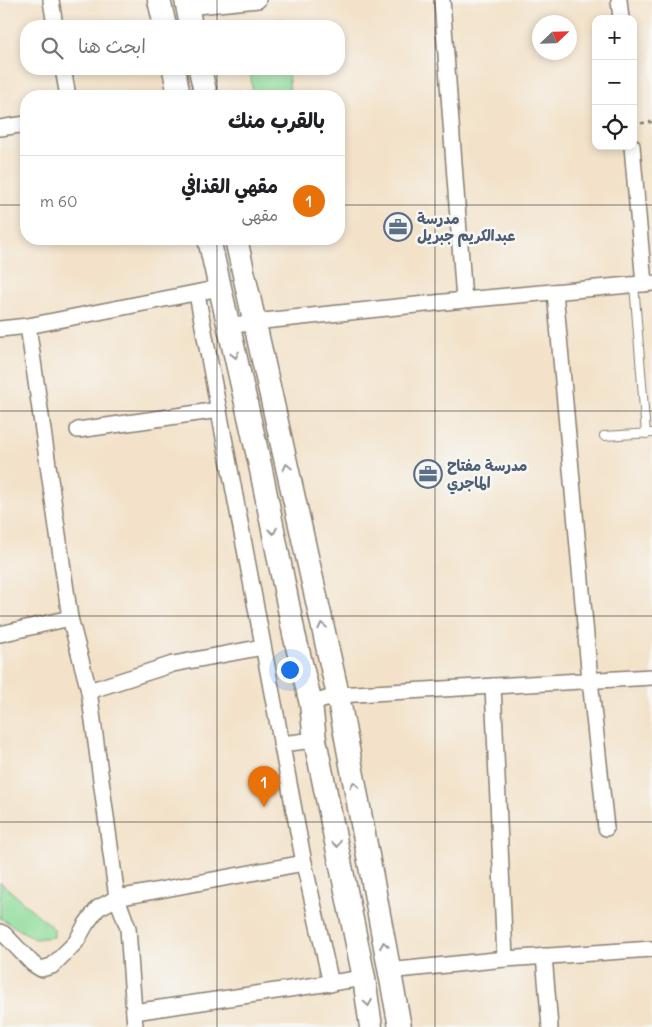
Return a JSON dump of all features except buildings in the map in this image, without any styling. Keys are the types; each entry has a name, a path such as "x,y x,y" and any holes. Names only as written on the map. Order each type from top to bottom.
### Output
{"main road":[{"path":"159,0 164,20"},
{"path":"175,75 178,90"},
{"path":"201,75 205,90"},
{"path":"210,245 260,465 294,634 311,704 315,740 364,978 370,1027"},
{"path":"237,245 338,695 400,1027"}],"street":[{"path":"51,0 55,20"},
{"path":"188,11 258,0"},
{"path":"442,0 464,300"},
{"path":"619,0 621,15"},
{"path":"64,75 67,90"},
{"path":"0,128 20,125"},
{"path":"229,326 464,300 643,284 632,150"},
{"path":"0,329 28,326 220,288"},
{"path":"556,292 590,680 606,828"},
{"path":"197,294 262,647 304,863 331,984"},
{"path":"28,326 70,618 89,691 117,898 128,928 135,1027"},
{"path":"78,430 219,410"},
{"path":"0,634 70,618"},
{"path":"89,691 173,664 262,647"},
{"path":"311,704 338,695 652,677"},
{"path":"493,686 505,959"},
{"path":"281,744 315,740"},
{"path":"0,932 33,964 41,969 52,966 76,942 98,908 117,898 304,863"},
{"path":"388,970 652,948"},
{"path":"544,956 550,1027"},
{"path":"134,1012 364,978"}],"lane":[{"path":"604,436 649,433 643,284"}],"path":[{"path":"637,124 652,122"}],"green space":[{"path":"251,75 288,75 290,90 252,90"},
{"path":"0,882 54,929 54,937 35,939 0,918"}],"place":[{"name":"مدرسة عبدالكريم جبريل","path":"398,227"},
{"name":"مدرسة مفتاح الماجري","path":"428,474"},
{"name":"مقهي القذافي","path":"264,807"}]}
